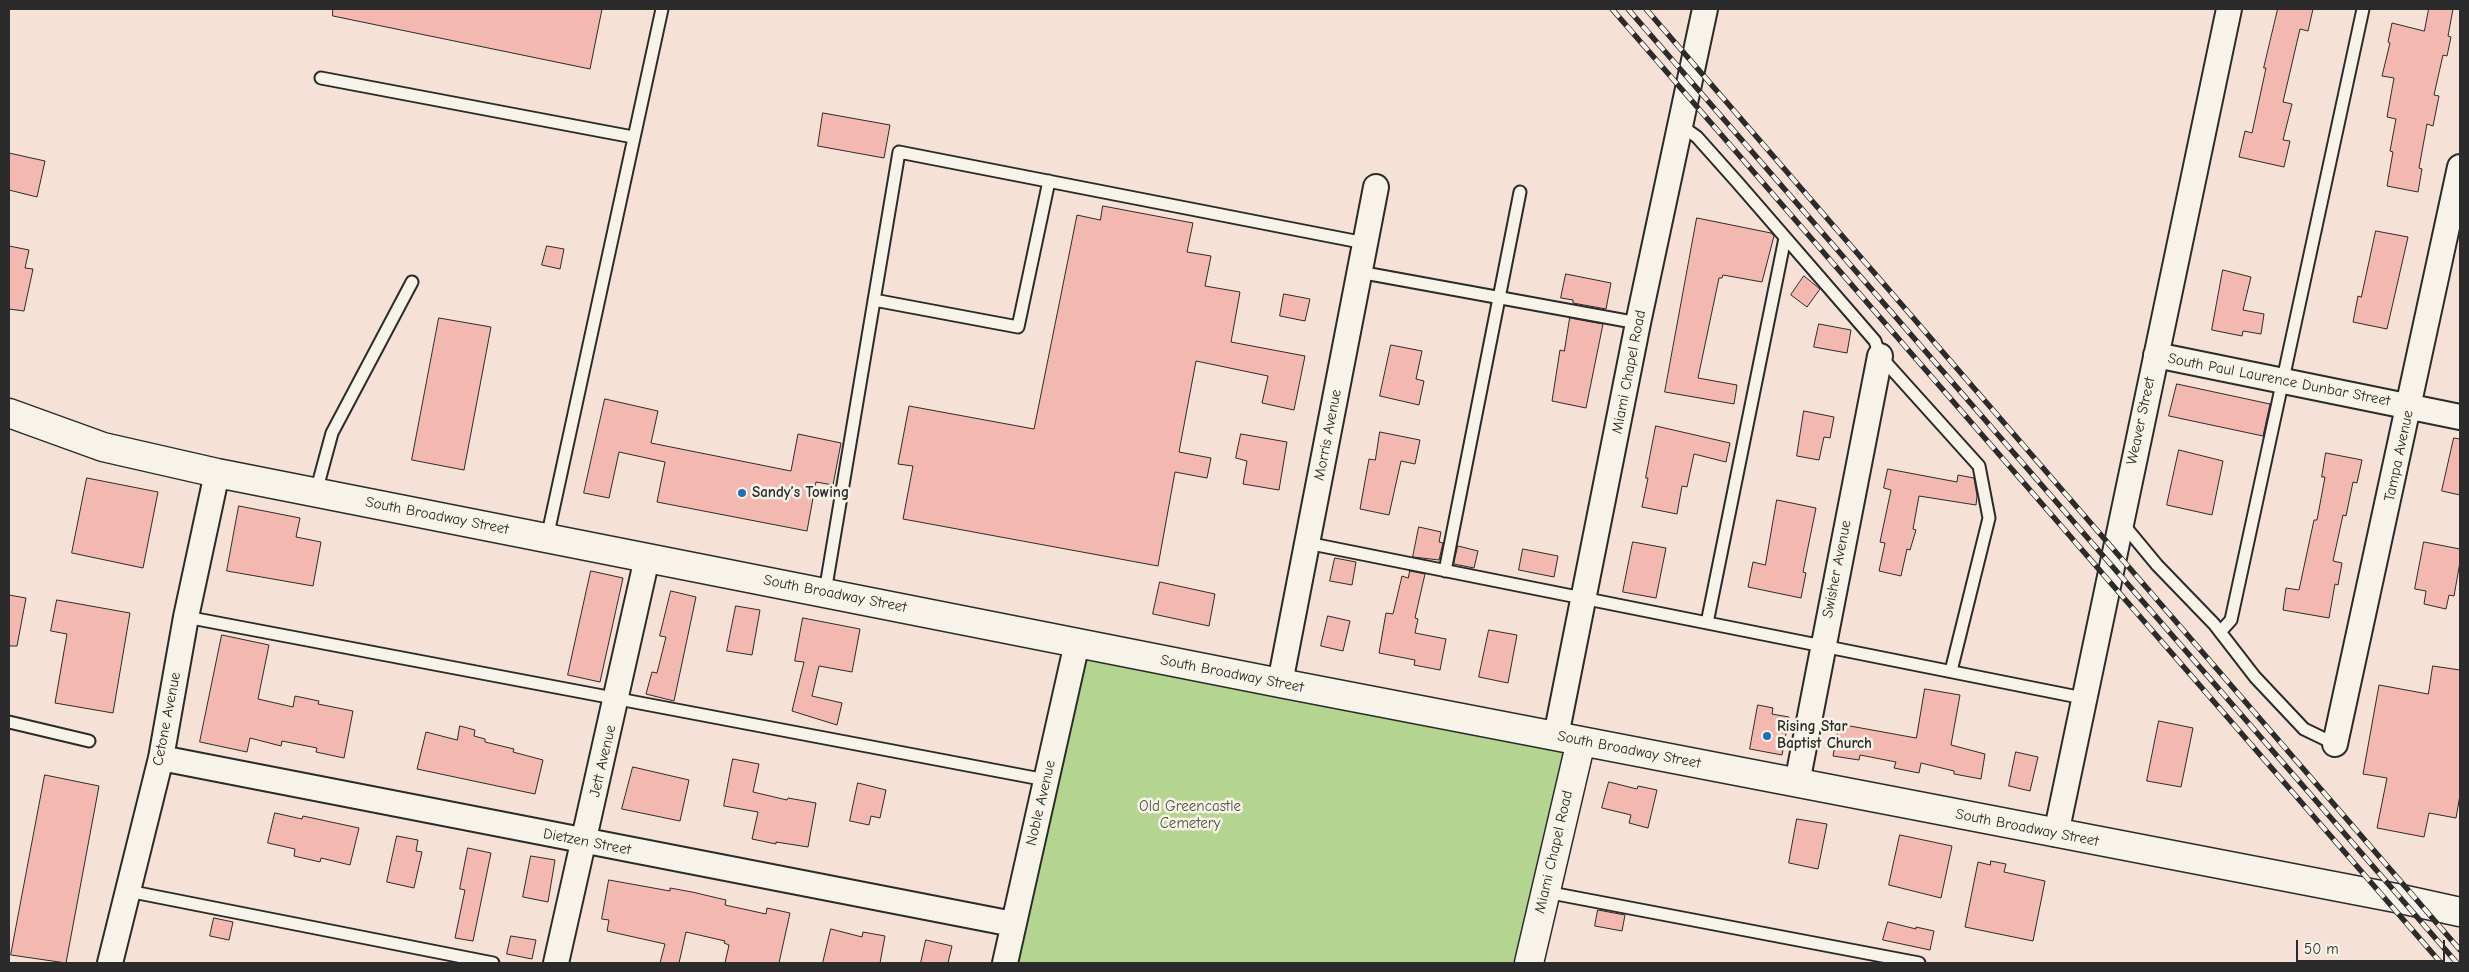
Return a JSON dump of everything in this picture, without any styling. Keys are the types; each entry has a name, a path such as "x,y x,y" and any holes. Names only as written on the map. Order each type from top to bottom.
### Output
{"street":[{"name":"Miami Chapel Road","path":"1529,963 1544,892 1569,738 1584,599 1638,323 1705,9"},
{"name":"Weaver Street","path":"2056,834 2120,520 2229,9"},
{"name":"Tampa Avenue","path":"2335,744 2410,406 2460,167"},
{"name":"Morris Avenue","path":"1280,683 1376,187"},
{"name":"South Paul Laurence Dunbar Street","path":"2156,355 2460,417"},
{"name":"Swisher Avenue","path":"1797,783 1822,645 1880,356"},
{"name":"South Broadway Street","path":"9,413 103,447 218,473 1280,683 2401,899 2460,912"},
{"name":"Cetone Avenue","path":"110,963 161,758 186,617 218,473"},
{"name":"Jett Avenue","path":"556,963 647,558"},
{"name":"Noble Avenue","path":"1004,963 1077,643"},
{"name":"Dietzen Street","path":"161,758 584,842 1013,924"}],"lane":[{"path":"547,538 662,9"},
{"path":"2220,632 2231,620 2284,381 2362,9"},
{"path":"321,78 633,137"},
{"path":"1680,125 1697,137 1875,341 1880,356 1979,466 1989,518 1951,672"},
{"path":"825,592 899,152 1365,243"},
{"path":"874,300 1018,327 1049,181"},
{"path":"1445,571 1520,192"},
{"path":"1707,623 1785,238"},
{"path":"1360,272 1638,323"},
{"path":"316,492 332,433 412,282"},
{"path":"2120,520 2157,565 2220,632 2255,677 2304,728 2335,744"},
{"path":"1307,543 2083,698"},
{"path":"186,617 617,697 1046,780"},
{"path":"9,722 89,741"},
{"path":"128,891 493,963"},
{"path":"1544,892 1919,963"}],"green space":[{"name":"Old Greencastle Cemetery","path":"1077,643 1581,741 1529,963 1005,963"}],"building":[{"path":"333,9 602,9 590,69 333,16"},
{"path":"2278,9 2313,9 2308,31 2300,29 2283,102 2292,104 2283,140 2290,141 2284,167 2239,157 2245,131 2252,133 2266,68 2264,68"},
{"path":"2429,9 2453,9 2448,36 2451,37 2447,56 2443,55 2434,95 2439,96 2433,126 2427,124 2419,168 2422,169 2418,192 2387,186 2393,152 2390,151 2396,119 2387,117 2394,78 2382,76 2390,43 2388,42 2392,23 2424,31"},
{"path":"823,113 890,125 884,158 818,146"},
{"path":"9,153 45,161 37,197 9,190"},
{"path":"1103,206 1193,223 1187,252 1211,256 1205,286 1240,292 1231,342 1305,356 1294,410 1262,403 1268,376 1196,361 1179,452 1211,458 1207,478 1175,472 1158,566 903,519 913,466 898,464 909,406 1034,429 1077,215 1100,220"},
{"path":"1697,218 1771,233 1774,236 1762,282 1723,275 1722,278 1719,278 1698,378 1737,385 1734,404 1665,392"},
{"path":"2376,231 2408,237 2387,329 2353,322 2358,296 2361,297"},
{"path":"9,246 29,250 25,268 33,269 24,311 9,309"},
{"path":"547,246 564,249 560,269 542,265"},
{"path":"2223,270 2251,277 2243,310 2264,314 2261,334 2243,331 2242,336 2212,330"},
{"path":"1566,274 1611,283 1606,309 1573,303 1573,300 1561,298"},
{"path":"1804,276 1820,289 1807,307 1791,295"},
{"path":"1284,294 1310,299 1305,321 1280,316"},
{"path":"439,318 491,327 464,470 412,460"},
{"path":"1570,318 1603,324 1586,408 1552,401 1560,350 1564,351"},
{"path":"1819,324 1851,330 1847,353 1814,347"},
{"path":"1391,345 1422,351 1416,379 1424,381 1419,405 1380,396"},
{"path":"2177,384 2270,404 2263,436 2169,416"},
{"path":"605,399 658,411 651,443 791,471 798,434 841,443 833,485 816,482 807,531 657,502 665,462 619,452 609,498 584,493"},
{"path":"1804,411 1834,417 1830,438 1824,437 1819,460 1797,456"},
{"path":"1656,426 1730,443 1726,462 1694,454 1687,487 1682,486 1677,514 1642,507"},
{"path":"1380,432 1420,440 1415,464 1401,461 1389,515 1360,509 1369,459 1375,460"},
{"path":"1241,434 1287,442 1279,490 1243,484 1247,461 1236,458"},
{"path":"2454,438 2460,439 2460,495 2442,491"},
{"path":"2179,450 2223,461 2212,515 2167,505"},
{"path":"2326,453 2362,460 2357,483 2353,482 2346,516 2343,515 2333,561 2342,563 2338,585 2335,584 2329,618 2283,610 2286,588 2299,590 2314,520 2317,520 2325,477 2322,477"},
{"path":"1888,469 1957,482 1958,475 1974,478 1977,496 1976,505 1919,496 1913,529 1916,530 1910,550 1907,549 1901,576 1879,571 1885,543 1880,542 1891,490 1884,488"},
{"path":"87,478 158,492 143,568 72,553"},
{"path":"1777,500 1816,508 1803,572 1806,573 1801,598 1748,587 1753,562 1765,565"},
{"path":"239,506 300,518 296,537 321,542 313,586 227,571"},
{"path":"1419,527 1441,532 1439,542 1443,543 1439,560 1413,557"},
{"path":"1633,542 1666,548 1656,598 1623,592"},
{"path":"2424,542 2460,549 2460,562 2454,596 2449,595 2446,609 2424,604 2426,591 2415,589"},
{"path":"1458,546 1478,551 1474,568 1454,564"},
{"path":"1523,549 1558,556 1554,577 1519,570"},
{"path":"1335,558 1356,562 1352,585 1330,581"},
{"path":"591,571 623,578 600,682 568,675"},
{"path":"1410,571 1425,574 1415,618 1418,619 1415,633 1446,639 1440,670 1414,665 1415,660 1379,653 1386,613 1393,614 1402,576 1408,578"},
{"path":"1160,582 1215,594 1209,626 1153,614"},
{"path":"671,591 696,597 674,701 646,694 652,672 657,673 666,637 660,636"},
{"path":"9,595 26,598 17,646 9,646"},
{"path":"57,600 130,613 113,713 55,703 67,634 51,631"},
{"path":"736,606 760,610 752,655 727,651"},
{"path":"1328,616 1350,621 1343,651 1321,646"},
{"path":"803,618 860,629 852,672 819,666 812,696 842,703 837,725 792,711 804,662 795,661"},
{"path":"1489,630 1517,635 1508,683 1479,677"},
{"path":"222,635 269,645 258,699 293,707 295,696 319,701 318,704 353,711 344,758 316,752 317,748 282,741 281,746 250,738 247,752 200,742"},
{"path":"2433,666 2460,670 2460,795 2456,818 2429,813 2424,837 2377,828 2387,778 2363,774 2379,685 2428,694"},
{"path":"1925,689 1960,695 1951,745 1985,754 1981,779 1954,774 1954,771 1921,763 1919,773 1894,768 1896,762 1860,755 1859,760 1833,756 1839,724 1916,738"},
{"path":"1758,705 1773,708 1772,714 1789,717 1782,755 1750,749"},
{"path":"2159,721 2193,728 2181,787 2147,781"},
{"path":"460,726 475,730 474,736 485,739 485,742 514,749 513,752 543,760 535,794 417,769 426,732 457,740"},
{"path":"2016,752 2038,757 2030,791 2009,786"},
{"path":"733,759 759,764 753,792 787,800 788,798 816,803 808,847 776,842 776,844 752,839 758,812 724,806"},
{"path":"633,767 689,780 680,821 622,809"},
{"path":"45,775 99,786 66,963 11,955"},
{"path":"1609,782 1637,789 1638,786 1657,790 1648,828 1629,823 1631,815 1602,808"},
{"path":"858,783 886,790 880,818 871,816 869,825 850,821"},
{"path":"275,813 302,819 303,816 359,828 350,865 321,858 320,862 294,856 295,849 268,843"},
{"path":"1797,819 1827,824 1818,869 1789,863"},
{"path":"1900,835 1952,846 1941,898 1889,885"},
{"path":"397,836 418,840 416,851 422,852 414,888 387,882"},
{"path":"468,848 491,853 473,941 455,938 465,890 460,889"},
{"path":"531,856 555,860 548,902 523,897"},
{"path":"1991,861 2006,864 2004,872 2045,881 2033,941 1965,927 1978,862 1990,865"},
{"path":"609,880 670,891 670,888 692,892 726,900 725,905 766,914 767,908 790,913 779,963 725,963 729,945 724,943 725,941 686,932 679,963 660,963 665,944 607,931 609,920 602,919"},
{"path":"1598,910 1625,915 1622,931 1595,926"},
{"path":"214,918 233,922 229,940 210,936"},
{"path":"1888,922 1934,931 1930,950 1883,940"},
{"path":"831,929 862,937 863,932 885,936 880,963 823,963"},
{"path":"511,936 536,940 532,959 507,954"},
{"path":"926,940 952,946 948,963 921,963"}],"railway":[{"path":"1612,9 2441,963"},
{"path":"1628,9 2457,963"},
{"path":"1646,9 2460,950"}],"place":[{"name":"Sandy’s Towing","path":"742,493"},
{"name":"Rising Star Baptist Church","path":"1767,736"}]}
